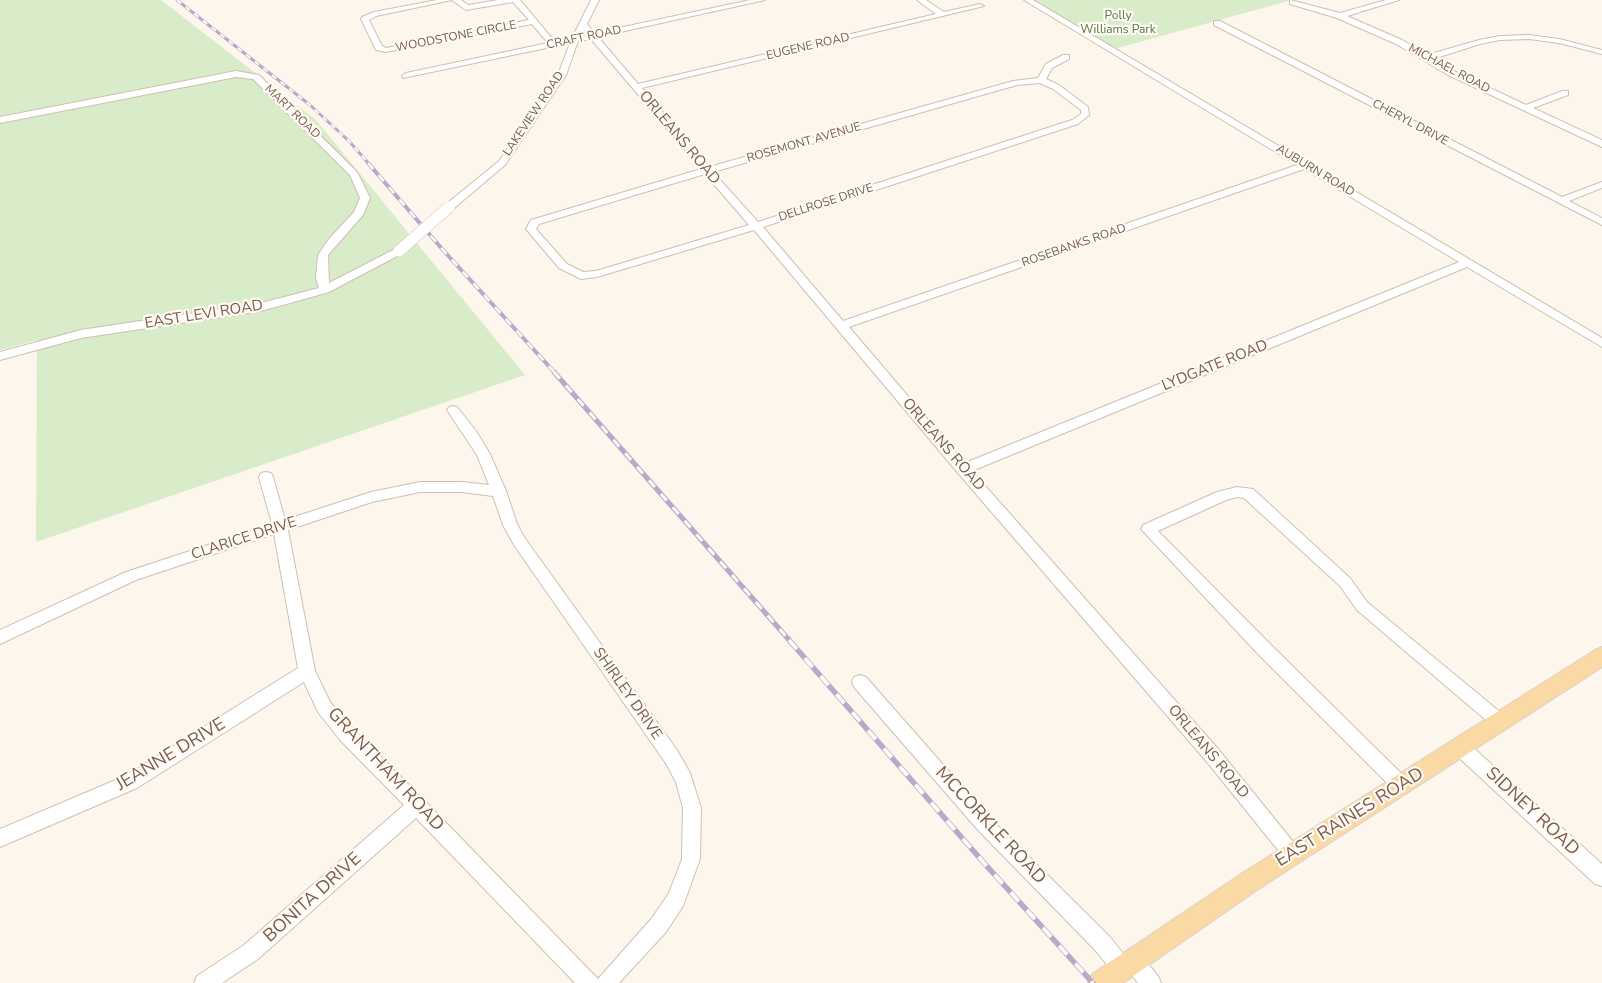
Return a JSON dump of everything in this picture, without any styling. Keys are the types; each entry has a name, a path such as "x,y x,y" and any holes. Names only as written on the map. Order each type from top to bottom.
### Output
{"main road":[{"name":"EAST RAINES ROAD","path":"1101,983 1292,854 1461,748 1602,656"}],"street":[{"name":"WOODSTONE CIRCLE","path":"449,0 374,14 365,19 380,48 386,50 533,22"},
{"name":"WOODSTONE CIRCLE","path":"456,0 466,8 511,0"},
{"path":"516,0 553,44"},
{"name":"LAKEVIEW ROAD","path":"399,251 502,163 562,75 575,40 595,0"},
{"name":"CRAFT ROAD","path":"406,76 761,0"},
{"path":"921,0 943,15"},
{"name":"AUBURN ROAD","path":"1028,0 1602,343"},
{"path":"1340,16 1395,0"},
{"name":"MICHAEL ROAD","path":"1293,2 1340,16 1400,42 1451,73 1602,144"},
{"name":"EUGENE ROAD","path":"636,87 980,6"},
{"name":"CHERYL DRIVE","path":"1217,22 1602,222"},
{"path":"583,24 594,36"},
{"name":"ORLEANS ROAD","path":"594,36 963,469 1214,756 1292,854"},
{"path":"1426,58 1479,42 1500,38 1529,37 1559,41 1602,52"},
{"path":"1041,80 1049,66 1066,57"},
{"name":"MART ROAD","path":"0,120 236,74 256,78 354,174 365,198 359,213 333,241 324,255 322,278 325,290"},
{"name":"ROSEMONT AVENUE","path":"535,222 708,172 773,151 1016,83 1041,80"},
{"name":"DELLROSE DRIVE","path":"535,222 531,229 563,266 581,276 597,274 756,226 1075,122 1085,115 1085,109 1056,87 1041,80"},
{"path":"1525,108 1565,93"},
{"name":"ROSEBANKS ROAD","path":"841,326 1306,165"},
{"path":"1561,201 1602,185"},
{"name":"EAST LEVI ROAD","path":"0,356 81,334 261,307 325,290 399,251"},
{"name":"LYDGATE ROAD","path":"963,469 1467,263"},
{"name":"SHIRLEY DRIVE","path":"453,410 483,454 510,525 525,550 671,756 684,779 692,808 691,859 680,892 659,925 606,983"},
{"name":"GRANTHAM ROAD","path":"266,477 280,527 307,671 324,707 416,806 589,983"},
{"name":"CLARICE DRIVE","path":"0,637 131,576 371,497 420,487 462,487 498,491"},
{"path":"1401,785 1148,529 1222,496 1236,492 1248,493 1345,582 1362,606 1500,722"},
{"name":"JEANNE DRIVE","path":"0,838 131,782 307,671"},
{"name":"MCCORKLE ROAD","path":"860,682 983,823 1102,944 1151,983"},
{"name":"SIDNEY ROAD","path":"1461,748 1602,877"},
{"name":"BONITA DRIVE","path":"204,983 251,952 416,806"}],"green space":[{"path":"0,0 161,0 316,120 525,375 36,542 37,340 0,350"},
{"name":"Polly Williams Park","path":"1034,0 1292,0 1114,49"}],"railway":[{"path":"177,0 310,105 349,141 369,164"},
{"path":"368,163 443,250 556,374"},
{"path":"554,372 790,641"},
{"path":"789,640 984,863 1093,983"}]}
